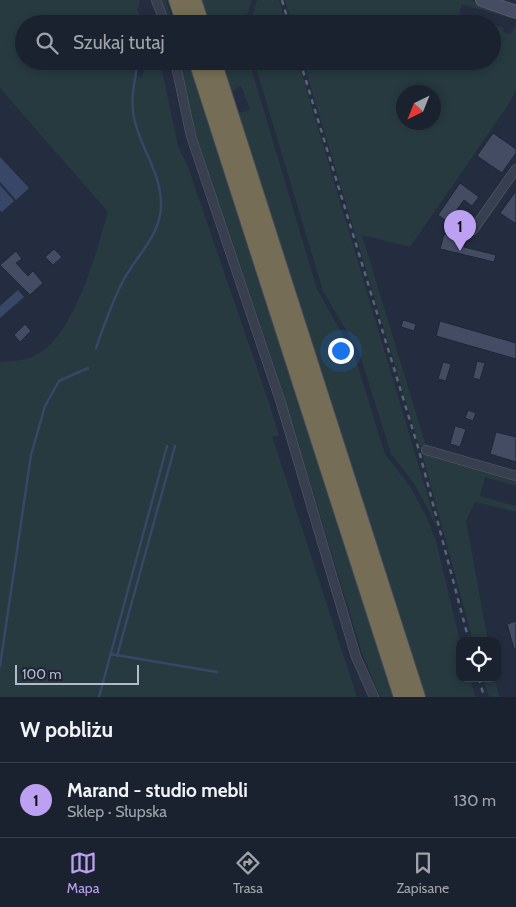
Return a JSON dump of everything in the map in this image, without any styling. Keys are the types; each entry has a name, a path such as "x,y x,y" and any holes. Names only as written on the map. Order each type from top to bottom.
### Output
{"highway":[{"path":"178,0 182,15"},
{"path":"193,0 198,15"},
{"path":"200,70 402,697"},
{"path":"216,70 417,697"}],"main road":[{"path":"482,0 516,12"}],"street":[{"path":"156,0 161,15"},
{"path":"177,70 191,136 281,402 356,657 374,697"},
{"path":"474,230 516,169"},
{"path":"426,450 516,476"}],"shaded area":[{"path":"0,0 139,0 140,3 137,9 139,15 15,15 15,70 134,70 138,76 142,77 144,70 162,70 178,146 188,167 269,403 279,436 272,436 357,697 0,697 0,362 22,360 34,356 48,346 61,331 82,292 108,212 0,88"},
{"path":"161,0 166,0 170,15 166,15"},
{"path":"201,0 252,0 247,15 206,15"},
{"path":"257,0 279,0 283,15 253,15"},
{"path":"285,0 471,0 507,14 510,18 462,4 459,14 462,15 289,15"},
{"path":"516,25 516,91 410,247 362,235 426,446 419,445 306,70 501,70 501,27 504,28 503,32 510,34"},
{"path":"182,70 191,70 393,697 380,697 361,650 277,374 193,127"},
{"path":"224,70 252,70 317,289 355,357 385,454 411,488 426,516 436,541 459,637 456,637 456,682 471,682 475,697 426,697 238,113 250,109 241,86 231,92"},
{"path":"257,70 301,70 437,527 414,483 391,454 359,352 323,291"},
{"path":"422,453 516,479 516,486 485,477 480,496 516,506 516,512 475,502 466,521 487,637 472,637"},
{"path":"484,682 496,682 499,697 489,697"}],"water":[{"path":"0,157 29,188 16,200 0,182"},
{"path":"0,185 14,201 2,212 0,211"},
{"path":"18,290 24,297 0,318 0,306"}],"building":[{"path":"493,133 516,149 516,153 502,173 477,156"},
{"path":"460,183 479,197 472,206 464,200 448,222 438,215"},
{"path":"516,191 516,224 500,213"},
{"path":"444,234 466,239 464,247 496,255 494,262 440,249"},
{"path":"54,249 62,257 53,265 45,257"},
{"path":"16,251 22,259 16,263 28,276 33,271 43,283 30,295 0,265"},
{"path":"403,320 416,324 414,331 401,327"},
{"path":"440,321 516,343 516,359 436,336"},
{"path":"25,324 31,331 20,342 14,335"},
{"path":"477,361 485,363 480,380 473,378"},
{"path":"443,362 451,364 446,381 438,379"},
{"path":"468,410 476,413 473,421 465,418"},
{"path":"455,426 466,429 460,447 450,444"},
{"path":"496,432 516,437 516,462 490,454"},
{"path":"516,621 516,649 514,649 507,624"}],"waterway":[{"path":"96,348 119,289 153,235 160,215 161,204 158,181 134,118 133,90 136,70"},
{"path":"0,666 31,455 45,406 59,381 88,368"},
{"path":"99,697 167,446"},
{"path":"117,656 175,446"},
{"path":"110,654 217,672"}],"railway":[{"path":"282,0 286,15"},
{"path":"303,70 418,447 468,637"},
{"path":"480,682 484,697"}],"place":[{"name":"Marand - studio mebli","path":"460,251"}]}
